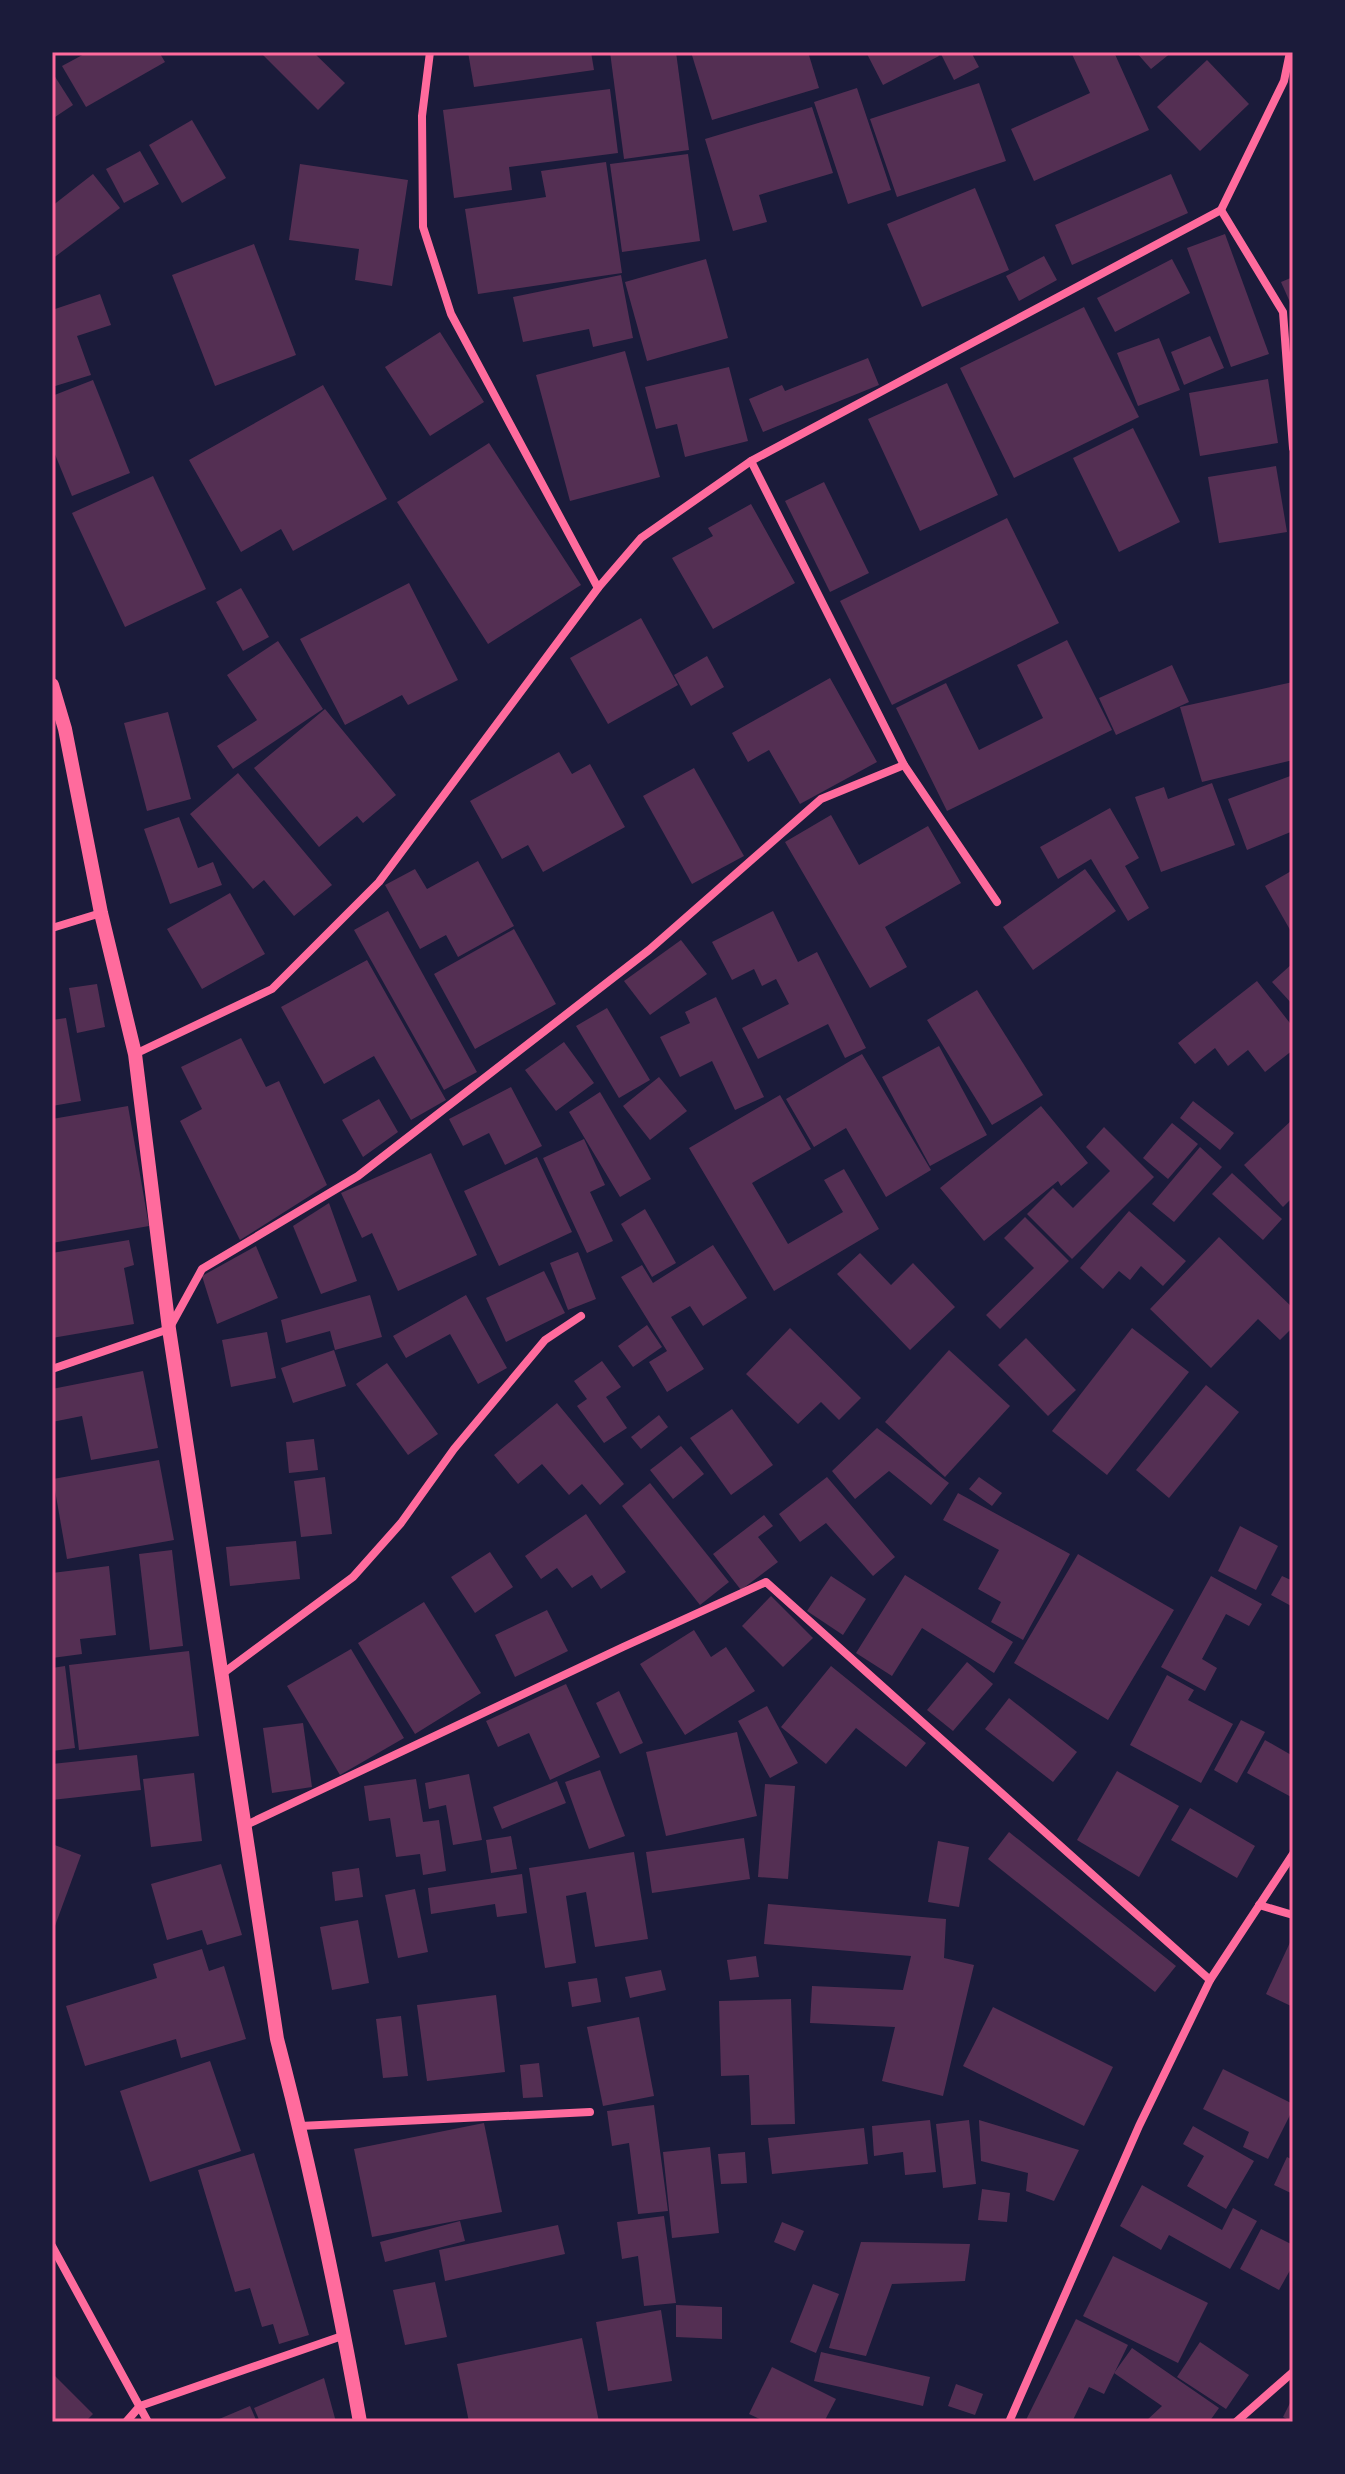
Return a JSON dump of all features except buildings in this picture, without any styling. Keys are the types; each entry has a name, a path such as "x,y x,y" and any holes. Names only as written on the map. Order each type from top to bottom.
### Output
{"street":[{"path":"430,52 422,116 423,227 451,314 598,588"},
{"path":"135,1054 272,989 379,882 598,588 641,538 751,461 1221,210 1289,80 1290,52"},
{"path":"1221,210 1283,312 1293,448"},
{"path":"751,461 904,765 997,902"},
{"path":"52,685 65,729 101,913 135,1054 169,1329 277,2039 300,2126 345,2335 360,2422"},
{"path":"52,1369 169,1329 202,1269 358,1176 649,950 821,799 904,765"},
{"path":"52,928 101,913"},
{"path":"222,1675 353,1577 401,1523 454,1449 545,1340 581,1316"},
{"path":"244,1826 766,1582 1210,1980"},
{"path":"1009,2422 1139,2126 1210,1980 1293,1854"},
{"path":"1259,1905 1293,1915"},
{"path":"300,2126 590,2112"},
{"path":"52,2246 148,2422"},
{"path":"126,2422 140,2406 345,2335"},
{"path":"1236,2422 1293,2372"}]}
